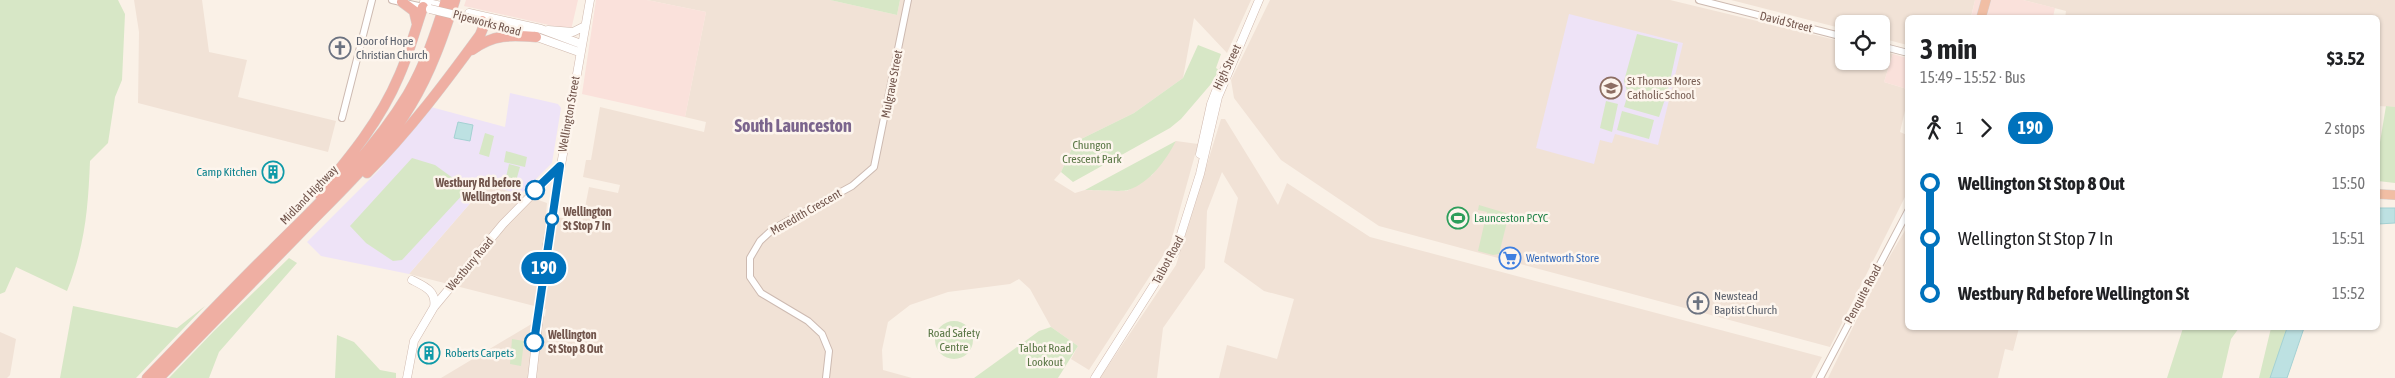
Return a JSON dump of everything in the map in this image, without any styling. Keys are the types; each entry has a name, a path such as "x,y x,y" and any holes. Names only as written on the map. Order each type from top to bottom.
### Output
{"highway":[{"name":"Midland Highway","path":"158,378 350,182 393,132 427,76 440,46 454,0"},
{"path":"1983,15 1986,0"},
{"path":"397,1 414,11 417,25"},
{"name":"Midland Highway","path":"147,378 354,166 392,119 409,92 425,60 444,3"},
{"path":"259,262 346,162 377,120 399,78 425,4"},
{"path":"249,286 296,243 381,158 461,61 482,32 482,22"},
{"path":"461,61 478,45 495,37 538,32"},
{"path":"2380,194 2395,194"}],"main road":[{"name":"Wellington Street","path":"532,378 538,312 560,166 590,0"},
{"name":"High Street","path":"1215,100 1259,0"},
{"name":"Pipeworks Road","path":"425,4 444,3 482,22 538,32"},
{"name":"Pipeworks Road","path":"425,4 538,32 580,48"},
{"path":"538,32 573,32 585,26"},
{"name":"Talbot Road","path":"1090,378 1174,247 1215,100"},
{"name":"Talbot Road","path":"1094,378 1176,250 1200,174 1215,100"},
{"name":"Westbury Road","path":"408,378 414,341 434,307 504,224 560,166"},
{"path":"412,280 431,292 435,299 434,307"}],"street":[{"path":"342,118 372,0"},
{"name":"Mulgrave Street","path":"874,167 908,0"},
{"name":"David Street","path":"1698,0 1835,35"},
{"name":"Pipeworks Road","path":"397,1 425,4"},
{"path":"1890,48 1905,52"},
{"name":"Meredith Crescent","path":"826,378 829,351 822,334 808,321 766,298 757,290 750,277 750,258 760,240 773,229 852,186 874,167"},
{"name":"Penquite Road","path":"1820,378 1905,217"}],"shaded area":[{"path":"134,0 202,0 209,52 247,60 238,97 336,121 328,152 138,103 139,32"},
{"path":"466,0 578,0 571,30 464,6"},
{"path":"596,0 647,0 706,12 685,117 582,94"},
{"path":"647,0 830,0 897,15 900,0 1251,0 1227,53 1194,18 1183,78 1134,113 1075,142 1061,172 1054,180 1075,193 1085,190 1127,191 1152,175 1176,141 1198,144 1170,245 1089,370 1071,359 1078,346 1051,327 1030,289 1019,279 1010,284 948,292 910,305 888,322 882,350 883,370 912,378 441,378 545,316 546,309 409,274 486,185 547,203 546,214 582,223 589,187 618,193 620,185 583,177 586,160 591,160 600,107 704,132 706,122 685,117 706,12"},
{"path":"1270,0 1670,0 1835,40 1835,70 1888,70 1884,82 1905,88 1905,111 1900,132 1905,134 1905,197 1830,347 1379,226 1281,160 1234,98 1231,80"},
{"path":"1731,0 1975,0 1971,15 1905,15 1905,44 1890,40 1890,15 1835,15 1835,27"},
{"path":"1975,0 2023,0 2055,8 2053,15 1972,15"},
{"path":"2023,0 2395,0 2395,107 2380,106 2380,15 2065,15 2066,11"},
{"name":"St Thomas Mores Catholic School","path":"1569,14 1683,43 1658,145 1615,134 1612,143 1600,140 1594,164 1536,148"},
{"path":"1893,54 1905,57 1905,88 1884,82 1888,70 1890,70"},
{"path":"510,93 558,104 561,108 552,163 521,194 486,185 409,274 321,256 307,242 379,170 431,107 505,127"},
{"path":"1221,119 1225,119 1278,205 1287,183 1370,237 1822,357 1811,378 1219,378 1227,345 1277,359 1294,299 1264,291 1224,262 1238,198 1222,172 1207,211 1205,268 1163,328 1157,378 1100,378 1176,265"},
{"path":"1905,230 1905,330 2018,330 2013,351 2005,349 1998,378 1828,378 1877,278"},
{"path":"0,332 16,339 10,375 7,378 0,378"}],"green space":[{"path":"0,0 118,0 125,14 122,80 115,97 108,143 90,161 85,227 78,258 67,291 16,267 5,292 0,294"},
{"path":"830,0 900,0 897,15"},
{"path":"1637,34 1678,44 1668,90 1659,117 1624,107 1628,94 1624,81"},
{"name":"Chungon Crescent Park","path":"1198,45 1221,54 1216,68 1219,70 1211,84 1181,119 1170,128 1073,182 1061,172 1075,142 1134,113 1183,78"},
{"path":"1606,101 1618,104 1612,132 1600,128"},
{"path":"2386,106 2395,107 2395,183 2380,181 2380,142"},
{"path":"1622,111 1654,120 1649,139 1617,130"},
{"path":"485,133 494,136 489,157 479,154"},
{"path":"1176,141 1156,170 1136,187 1125,191 1085,190"},
{"path":"506,151 527,157 525,167 504,162"},
{"path":"412,158 435,165 468,189 402,260 393,261 366,243 350,226"},
{"path":"509,164 520,167 514,188 504,186"},
{"path":"1479,205 1509,214 1499,254 1493,255 1478,251 1487,212 1478,210"},
{"path":"289,258 297,263 219,352 209,378 169,378 214,331"},
{"path":"73,306 177,328 205,306 136,378 60,378"},
{"name":"Road Safety Centre","path":"954,321 967,327 973,340 967,353 954,359 941,353 935,340 941,327"},
{"name":"Talbot Road Lookout","path":"1051,327 1078,346 1058,378 974,378 1039,331"},
{"path":"2182,330 2238,330 2231,339 2222,378 2167,378"},
{"path":"2271,330 2286,330 2272,378 2259,378"},
{"path":"337,335 354,342 380,370 396,373 396,378 335,378"},
{"path":"512,339 524,341 521,366 510,364"}],"water":[{"path":"458,122 473,125 470,141 454,138"},
{"path":"2380,208 2395,208 2395,223 2380,224"},
{"path":"2286,330 2303,330 2287,378 2270,378"}],"bus line":[{"name":"190","path":"534,342 560,166 535,190"}],"place":[{"name":"Door of Hope Christian Church","path":"340,48"},
{"name":"St Thomas Mores Catholic School","path":"1611,88"},
{"name":"Camp Kitchen","path":"273,172"},
{"name":"Westbury Rd before Wellington St","path":"535,190"},
{"name":"Launceston PCYC","path":"1458,218"},
{"name":"Wellington St Stop 7 In","path":"552,219"},
{"name":"Wentworth Store","path":"1510,258"},
{"name":"Newstead Baptist Church","path":"1698,303"},
{"name":"Wellington St Stop 8 Out","path":"534,342"},
{"name":"Roberts Carpets","path":"429,353"}],"district":[{"name":"South Launceston","path":"793,126"}]}
